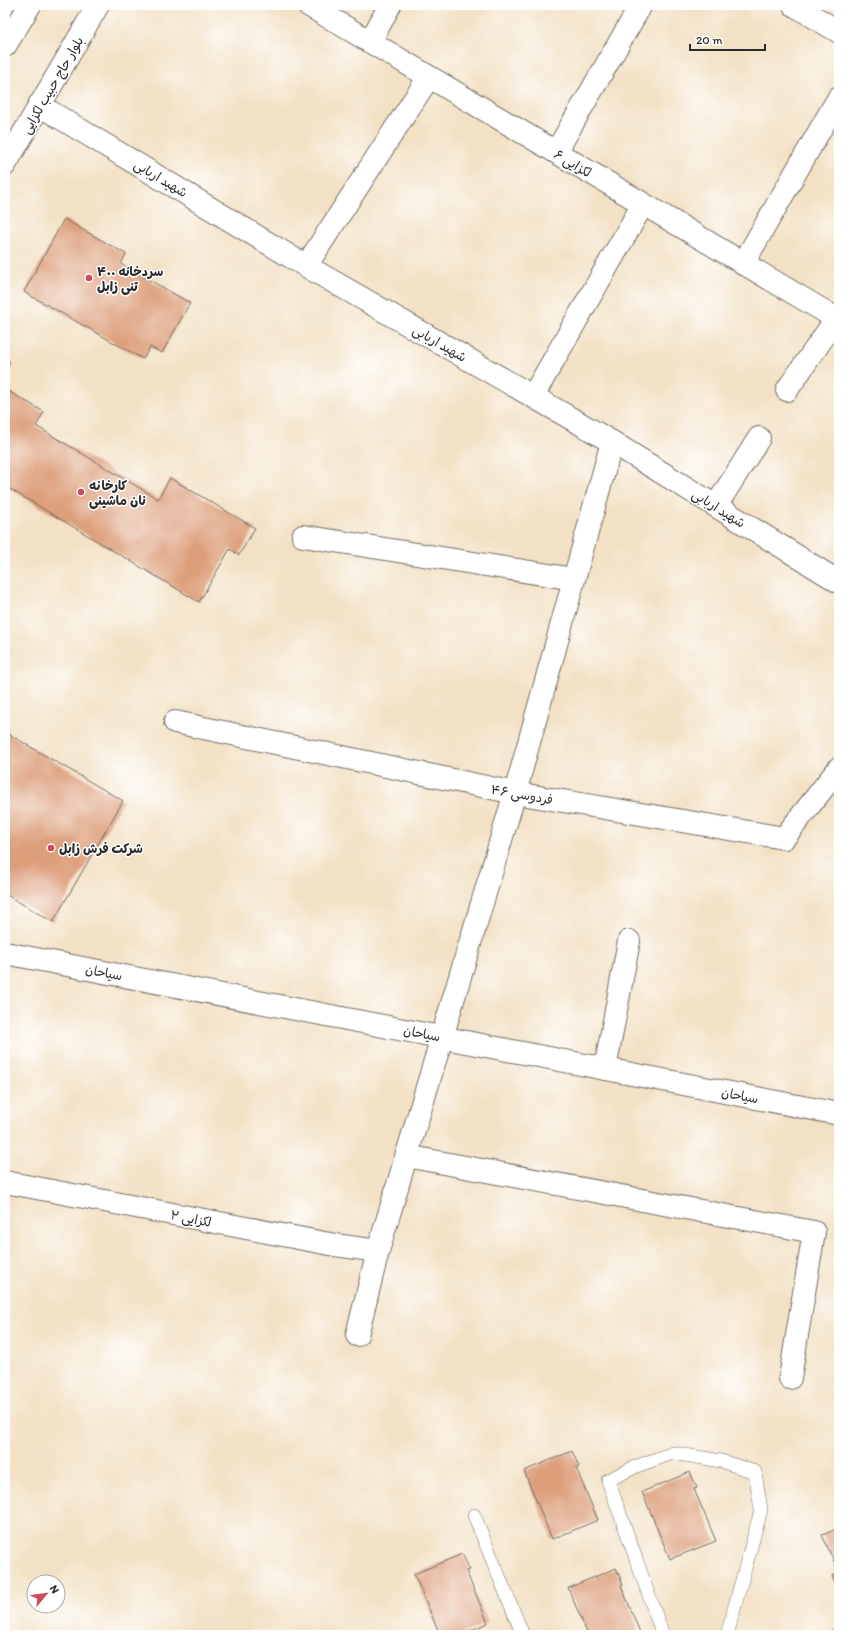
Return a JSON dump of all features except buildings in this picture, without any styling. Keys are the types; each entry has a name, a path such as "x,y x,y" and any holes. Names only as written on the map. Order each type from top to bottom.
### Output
{"street":[{"path":"5,46 30,5"},
{"name":"بلوار حاج حبیب لکزايی","path":"5,165 98,5"},
{"name":"لکزایی ۶","path":"308,5 838,319"},
{"path":"370,42 390,5"},
{"path":"556,152 642,5"},
{"path":"794,5 839,32"},
{"path":"306,266 429,77"},
{"path":"743,264 839,97"},
{"name":"شهید اربابی","path":"40,106 306,266 612,442 839,582"},
{"path":"533,396 643,204"},
{"path":"787,390 838,319"},
{"path":"716,506 759,438"},
{"path":"357,1335 378,1251 515,793 612,442"},
{"path":"302,536 574,579"},
{"name":"فردوسی ۴۶","path":"175,722 515,793 784,838 839,768"},
{"path":"606,1069 629,942"},
{"name":"سیاحان","path":"5,953 839,1114"},
{"path":"406,1156 814,1232 790,1378"},
{"name":"لکزایی ۲","path":"5,1182 328,1244 378,1251"}],"lane":[{"path":"663,1635 608,1480 638,1466 673,1453 721,1462 755,1472 761,1510 727,1635"},
{"path":"474,1515 523,1635"}],"place":[{"name":"سردخانه ۴۰۰ تنی زابل","path":"89,278"},
{"name":"کارخانه نان ماشینی","path":"81,492"},
{"name":"شرکت فرش زابل","path":"51,848"}]}
